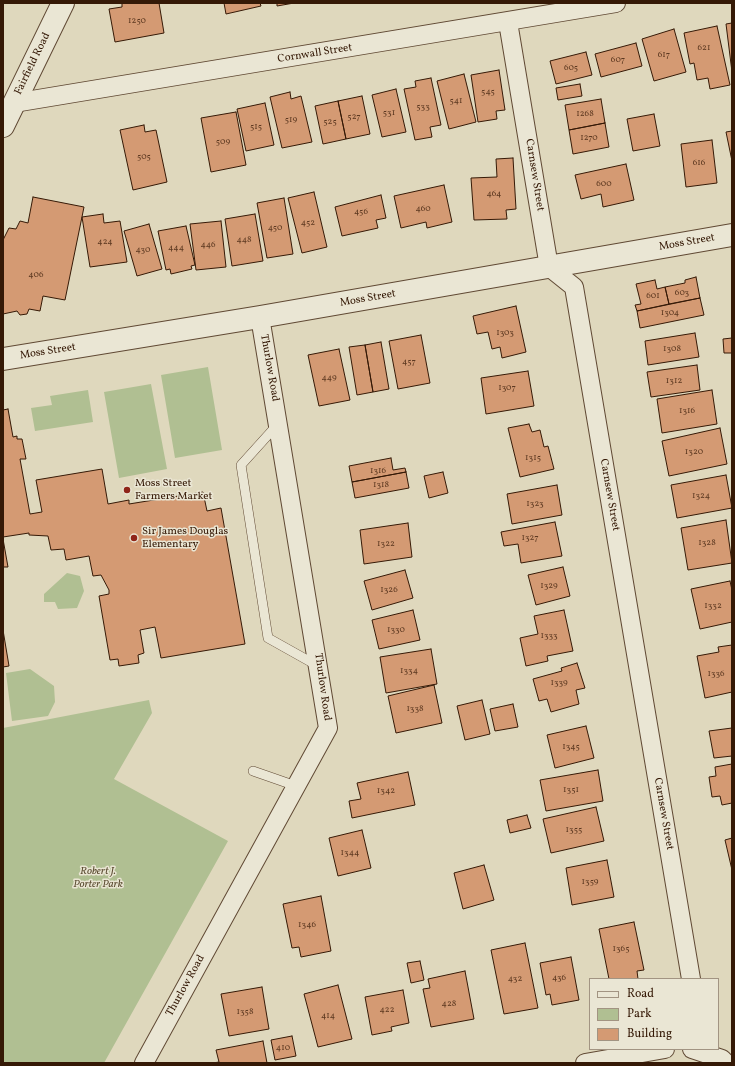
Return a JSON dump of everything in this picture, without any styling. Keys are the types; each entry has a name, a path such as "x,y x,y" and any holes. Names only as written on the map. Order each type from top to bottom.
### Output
{"street":[{"name":"Fairfield Road","path":"3,126 63,3"},
{"name":"Cornwall Street","path":"14,103 616,3"},
{"name":"Carnsew Street","path":"508,22 549,267 574,287 691,978"},
{"name":"Moss Street","path":"3,359 260,317 732,235"},
{"name":"Thurlow Road","path":"144,1063 328,728 279,423 260,317"},
{"path":"585,1063 659,1050"},
{"path":"700,1050 722,1059 726,1063"}],"lane":[{"path":"279,423 241,465 268,638 319,667"},
{"path":"253,771 296,786"}],"green space":[{"path":"208,367 222,450 175,458 161,375"},
{"path":"151,384 167,469 119,478 104,392"},
{"path":"88,390 93,422 35,431 31,408 52,405 50,396"},
{"path":"67,573 80,576 84,591 77,608 58,609 55,602 44,602 44,594"},
{"path":"30,669 54,686 55,702 48,716 12,721 6,673"},
{"name":"Robert J. Porter Park","path":"149,700 152,713 114,779 228,841 104,1063 3,1063 3,728"}],"building":[{"path":"122,3 159,3 164,33 115,42 109,9 122,7"},
{"path":"224,3 260,3 261,6 226,14"},
{"path":"277,3 294,3 277,6"},
{"path":"732,23 732,72 726,24"},
{"path":"717,26 730,85 710,89 708,78 697,80 694,63 690,64 684,33"},
{"path":"674,29 686,72 654,81 642,39"},
{"path":"636,43 642,66 601,77 595,54"},
{"path":"586,52 592,75 556,84 550,61"},
{"path":"499,70 505,110 496,111 497,119 478,122 471,75"},
{"path":"464,74 476,122 449,129 437,81"},
{"path":"431,78 441,125 430,127 432,137 415,140 404,89 416,87 415,81"},
{"path":"580,84 582,96 558,100 556,88"},
{"path":"396,89 406,132 382,137 372,95"},
{"path":"290,92 291,99 301,96 312,142 282,148 270,97"},
{"path":"362,96 370,134 346,139 338,101"},
{"path":"601,99 605,123 569,130 565,105"},
{"path":"338,101 346,139 323,144 315,106"},
{"path":"265,103 274,145 246,151 237,109"},
{"path":"236,112 246,165 211,172 201,118"},
{"path":"654,114 660,146 633,151 627,119"},
{"path":"605,123 609,147 573,154 569,130"},
{"path":"144,125 145,132 156,130 167,182 133,190 120,130"},
{"path":"732,131 732,161 726,132"},
{"path":"712,140 717,183 686,187 681,144"},
{"path":"513,158 516,209 506,210 507,219 474,220 471,178 497,177 496,159"},
{"path":"626,164 634,200 603,207 601,194 581,199 575,175"},
{"path":"444,185 452,222 427,228 426,222 401,228 394,196"},
{"path":"314,192 327,247 302,253 288,198"},
{"path":"381,195 386,218 376,220 378,228 342,236 335,207"},
{"path":"33,197 84,207 65,300 43,296 40,311 29,309 27,314 20,315 17,311 3,314 3,240 9,228 16,229 20,221 28,223"},
{"path":"284,198 293,254 267,258 257,203"},
{"path":"103,214 104,223 120,221 127,262 90,267 82,217"},
{"path":"255,214 263,261 232,266 225,219"},
{"path":"221,221 226,267 196,270 190,224"},
{"path":"149,224 162,269 137,276 124,231"},
{"path":"186,226 195,265 191,266 192,269 171,274 170,269 166,270 158,231"},
{"path":"696,277 700,298 669,304 665,287 685,283 685,280"},
{"path":"655,280 657,289 665,287 669,304 637,311 635,305 641,304 636,284"},
{"path":"700,298 704,315 640,328 637,311"},
{"path":"516,306 526,352 502,358 500,347 492,349 488,332 477,334 473,316"},
{"path":"695,333 699,357 648,365 645,341"},
{"path":"421,335 430,383 398,389 389,341"},
{"path":"732,338 732,353 724,353 723,339"},
{"path":"381,342 389,389 373,392 365,345"},
{"path":"365,345 373,392 357,395 349,347"},
{"path":"339,349 350,400 319,406 308,355"},
{"path":"697,365 700,390 651,397 647,372"},
{"path":"528,371 534,406 486,414 481,378"},
{"path":"712,390 717,424 662,433 657,399"},
{"path":"8,409 13,437 17,436 17,439 22,439 26,459 20,459 30,514 42,512 36,480 102,469 108,504 129,500 129,504 203,492 207,511 221,508 245,644 161,658 155,627 140,630 144,653 138,655 139,663 119,666 118,659 110,660 99,596 109,594 109,590 101,575 93,576 89,556 66,560 64,549 51,550 48,536 29,535 29,533 3,537 3,410"},
{"path":"529,424 532,432 540,430 544,447 548,446 554,469 520,477 508,428"},
{"path":"720,428 727,464 669,476 662,441"},
{"path":"391,458 393,470 405,468 406,472 352,482 349,466"},
{"path":"406,472 409,488 355,498 352,482"},
{"path":"443,472 448,493 429,498 424,476"},
{"path":"726,475 732,508 677,518 671,485"},
{"path":"557,485 562,515 512,524 507,494"},
{"path":"726,520 732,563 688,570 681,528"},
{"path":"555,522 562,556 521,563 518,544 504,546 501,532"},
{"path":"408,523 412,557 364,564 360,530"},
{"path":"3,539 8,567 3,567"},
{"path":"563,567 570,596 536,605 528,575"},
{"path":"405,570 413,598 372,610 364,581"},
{"path":"730,581 732,590 732,622 700,629 691,589"},
{"path":"413,610 420,640 379,649 372,620"},
{"path":"564,610 573,651 547,656 548,661 526,666 520,638 538,634 534,616"},
{"path":"3,630 9,666 3,667"},
{"path":"732,645 732,692 705,698 697,656 719,652 718,647"},
{"path":"431,649 437,684 386,693 380,657"},
{"path":"577,663 585,688 576,690 579,704 551,712 547,699 539,701 533,679 562,671 561,668"},
{"path":"434,685 442,723 396,733 388,696"},
{"path":"482,700 490,734 465,740 457,706"},
{"path":"513,704 518,727 495,731 490,709"},
{"path":"586,726 594,758 555,768 547,735"},
{"path":"732,728 732,756 714,758 709,731"},
{"path":"732,764 732,803 722,805 720,796 712,797 709,777 716,776 715,767"},
{"path":"598,770 603,801 546,811 540,780"},
{"path":"408,772 415,805 352,818 349,801 361,799 357,783"},
{"path":"596,807 604,841 551,853 543,819"},
{"path":"527,815 531,828 510,833 507,820"},
{"path":"362,830 371,868 338,876 329,838"},
{"path":"732,838 732,870 725,840"},
{"path":"607,860 614,897 572,905 566,868"},
{"path":"484,865 494,900 463,909 454,873"},
{"path":"321,896 331,951 301,957 299,947 292,948 283,904"},
{"path":"634,922 644,970 637,971 638,978 609,978 599,929"},
{"path":"525,943 538,1008 504,1014 491,950"},
{"path":"571,957 579,1000 552,1005 550,994 546,995 540,963"},
{"path":"420,961 424,980 411,983 407,963"},
{"path":"465,971 474,1019 431,1027 423,989 430,988 428,979"},
{"path":"338,985 352,1039 318,1047 304,994"},
{"path":"262,987 269,1029 229,1036 221,994"},
{"path":"403,990 409,1023 391,1027 392,1031 372,1035 365,997"},
{"path":"292,1036 296,1056 275,1060 271,1040"},
{"path":"263,1041 267,1063 213,1063 219,1062 216,1050"}],"place":[{"name":"Moss Street Farmers Market","path":"127,490"},
{"name":"Sir James Douglas Elementary","path":"134,538"}]}
